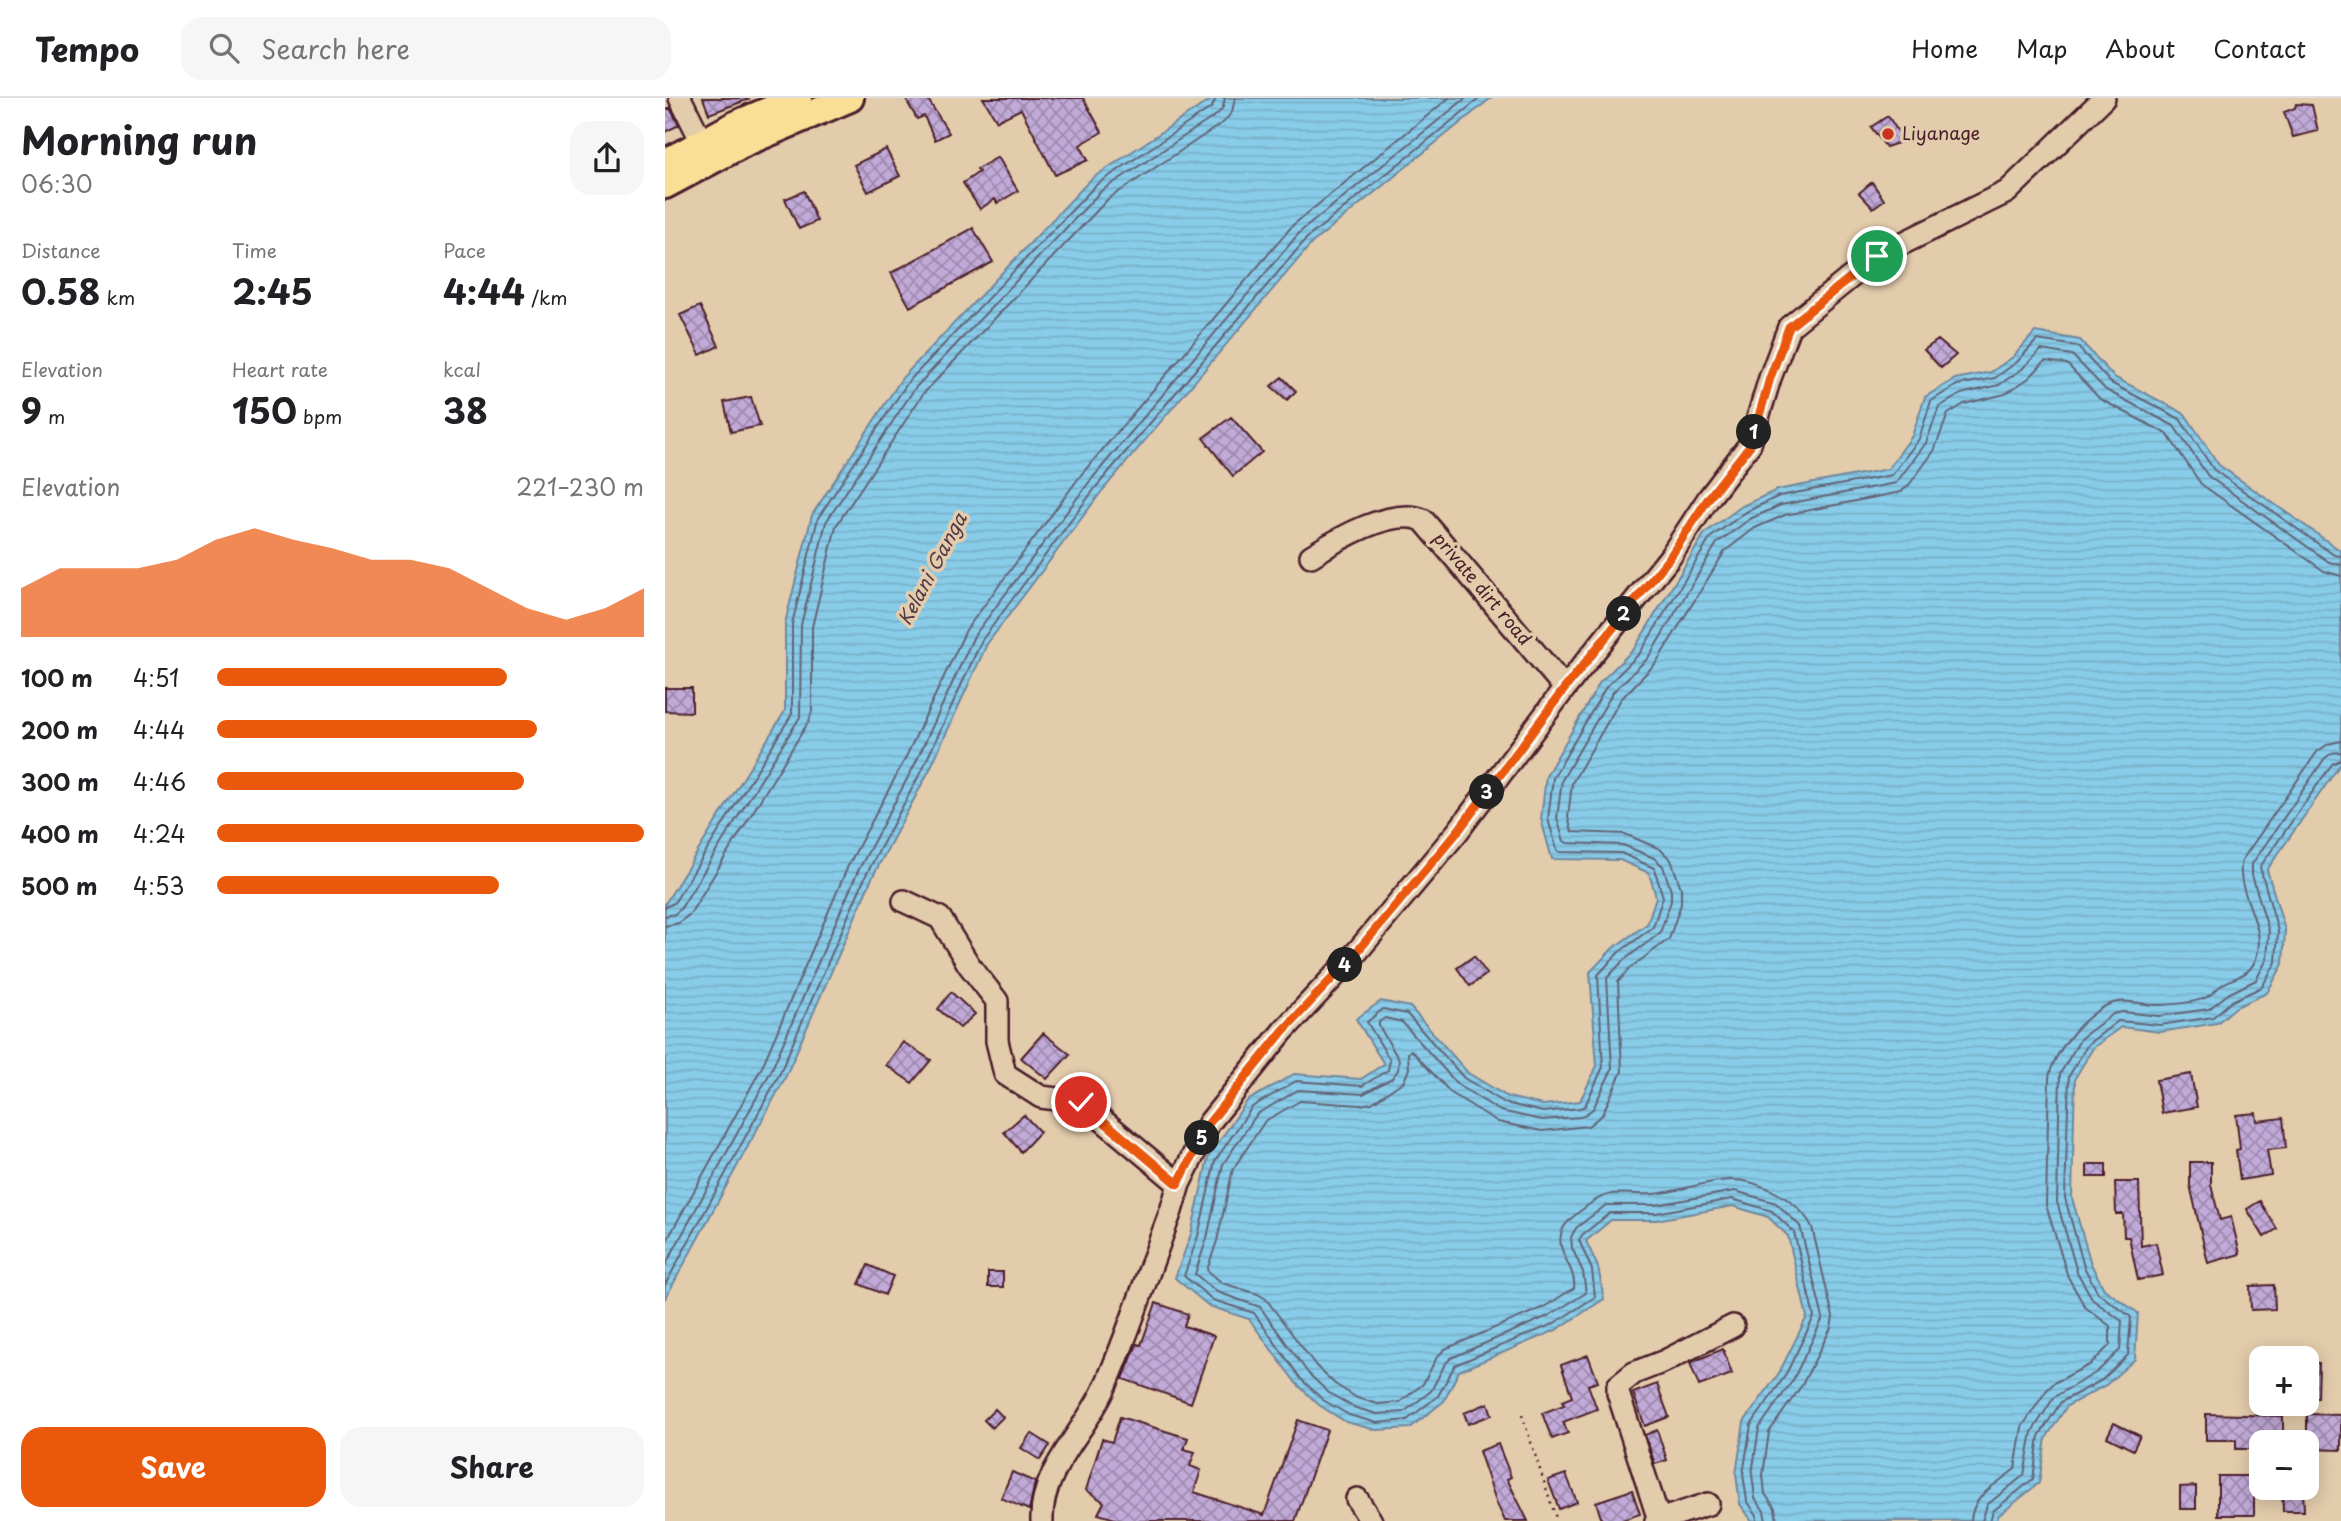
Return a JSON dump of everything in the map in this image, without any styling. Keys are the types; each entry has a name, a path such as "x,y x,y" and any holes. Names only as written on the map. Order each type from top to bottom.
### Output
{"main road":[{"path":"665,186 706,151 798,98"},
{"path":"665,163 786,124 850,98"}],"street":[{"path":"680,98 706,151"},
{"path":"1042,1521 1041,1506 1052,1476 1104,1390 1171,1211 1178,1184 1209,1123 1283,1031 1356,953 1458,831 1565,688 1670,557 1708,499 1751,444 1770,378 1789,327 1877,256 2007,192 2104,98"},
{"name":"private dirt road","path":"1311,556 1337,540 1394,517 1412,515 1423,520 1565,688"},
{"path":"904,901 940,918 969,965 997,1002 997,1041 1005,1074 1041,1097 1081,1102 1178,1184"},
{"path":"1708,1504 1657,1520 1618,1386 1634,1373 1665,1361 1733,1326"},
{"path":"1357,1499 1371,1521"}],"path":[{"path":"1522,1415 1557,1521"}],"water":[{"name":"Kelani Ganga","path":"1213,98 1491,98 1312,243 1102,491 987,644 929,771 872,878 785,1078 665,1299 665,904 785,711 785,623 812,515 902,378 1091,179"},
{"path":"2035,332 2080,340 2114,377 2185,414 2219,465 2341,551 2341,763 2267,870 2285,930 2283,964 2267,993 2236,1007 2217,1023 2160,1032 2121,1027 2093,1048 2075,1078 2072,1198 2091,1264 2104,1289 2138,1313 2135,1359 2106,1385 2067,1406 2046,1438 2039,1483 1998,1516 1997,1521 1752,1521 1740,1504 1736,1474 1744,1422 1779,1373 1807,1317 1788,1236 1768,1217 1733,1206 1656,1220 1611,1220 1586,1241 1598,1267 1604,1299 1556,1330 1459,1371 1444,1401 1410,1428 1376,1430 1346,1422 1319,1405 1296,1383 1249,1319 1209,1306 1175,1278 1191,1234 1208,1158 1247,1101 1294,1074 1361,1079 1384,1064 1356,1019 1381,1001 1410,1007 1468,1073 1508,1097 1543,1105 1580,1101 1597,1066 1590,972 1613,948 1647,924 1656,897 1649,873 1620,860 1552,859 1541,819 1546,776 1600,682 1634,649 1705,533 1742,506 1777,490 1888,469 1912,436 1925,397 1955,379 1991,372 2013,357"}],"building":[{"path":"703,98 748,98 749,99 709,114"},
{"path":"905,98 927,98 949,133 935,140 924,116 917,119"},
{"path":"983,98 1083,98 1102,132 1080,145 1088,160 1055,175 1021,109 997,121"},
{"path":"2296,104 2312,105 2318,131 2293,137 2284,112 2295,108"},
{"path":"670,108 679,125 665,132 665,111"},
{"name":"Liyanage","path":"1888,116 1904,141 1886,147 1871,127"},
{"path":"886,149 900,176 868,192 854,165"},
{"path":"998,157 1018,191 997,203 995,199 980,209 963,183 979,172 977,169"},
{"path":"1872,182 1884,200 1873,208 1859,193"},
{"path":"804,191 817,221 799,229 785,199"},
{"path":"973,228 993,262 910,307 891,273"},
{"path":"700,306 719,346 700,355 680,315"},
{"path":"1938,340 1956,355 1941,368 1924,350"},
{"path":"1282,377 1296,391 1287,400 1271,386"},
{"path":"751,397 760,426 731,432 724,402"},
{"path":"1231,417 1262,452 1233,476 1203,438"},
{"path":"665,688 692,688 692,712 665,711"},
{"path":"1474,956 1487,974 1470,986 1457,968"},
{"path":"951,992 975,1014 960,1028 938,1009"},
{"path":"1043,1033 1070,1054 1047,1079 1021,1058"},
{"path":"903,1042 931,1060 912,1083 886,1065"},
{"path":"2191,1074 2197,1107 2162,1113 2156,1080"},
{"path":"2256,1113 2257,1121 2283,1118 2286,1148 2267,1150 2271,1175 2240,1180 2236,1150 2240,1149 2236,1115"},
{"path":"1024,1115 1040,1132 1021,1152 1004,1132"},
{"path":"2190,1162 2211,1162 2211,1185 2220,1220 2231,1217 2240,1254 2208,1263 2190,1185"},
{"path":"2087,1164 2106,1164 2106,1177 2087,1177"},
{"path":"2115,1182 2139,1182 2141,1246 2156,1243 2163,1275 2138,1280 2129,1237 2124,1237 2123,1214 2116,1214"},
{"path":"2260,1201 2277,1229 2264,1237 2247,1209"},
{"path":"868,1265 893,1276 885,1295 859,1284"},
{"path":"988,1272 1003,1272 1003,1287 988,1287"},
{"path":"2274,1285 2275,1309 2251,1310 2250,1286"},
{"path":"1156,1303 1188,1314 1184,1326 1214,1336 1191,1403 1123,1379 1137,1344 1141,1345"},
{"path":"1723,1349 1732,1374 1699,1386 1690,1363"},
{"path":"1588,1355 1598,1382 1588,1385 1597,1409 1563,1422 1568,1433 1552,1439 1542,1413 1564,1405 1562,1401 1572,1397 1561,1365"},
{"path":"1657,1384 1669,1417 1645,1426 1633,1393"},
{"path":"1488,1403 1492,1415 1468,1424 1464,1413"},
{"path":"995,1409 1003,1417 992,1428 984,1420"},
{"path":"2206,1414 2283,1416 2283,1430 2249,1430 2249,1449 2236,1449 2236,1440 2206,1440"},
{"path":"2341,1415 2341,1450 2319,1449 2319,1430 2307,1430 2307,1416"},
{"path":"1120,1417 1188,1438 1184,1449 1195,1452 1190,1466 1201,1470 1194,1492 1264,1515 1298,1420 1327,1430 1295,1521 1122,1521 1098,1514 1104,1502 1086,1490 1102,1439 1112,1442"},
{"path":"2114,1423 2140,1436 2133,1450 2107,1437"},
{"path":"1657,1430 1667,1460 1655,1464 1645,1435"},
{"path":"1031,1433 1050,1445 1040,1460 1021,1448"},
{"path":"1498,1444 1511,1477 1507,1479 1528,1521 1505,1521 1497,1504 1479,1451"},
{"path":"1012,1472 1035,1482 1029,1510 1001,1498"},
{"path":"1566,1474 1577,1502 1559,1509 1548,1480"},
{"path":"2218,1476 2249,1476 2249,1500 2254,1500 2254,1515 2218,1515"},
{"path":"2196,1486 2196,1509 2180,1509 2180,1487"},
{"path":"1632,1490 1640,1514 1620,1521 1602,1521 1596,1502"},
{"path":"2283,1500 2304,1500 2304,1511 2283,1511"}],"place":[{"name":"Liyanage","path":"1888,134"}],"route":[{"path":"1081,1102 1178,1184 1209,1123 1283,1031 1356,953 1458,831 1565,688 1670,557 1708,499 1751,444 1770,378 1789,327 1877,256"}]}
